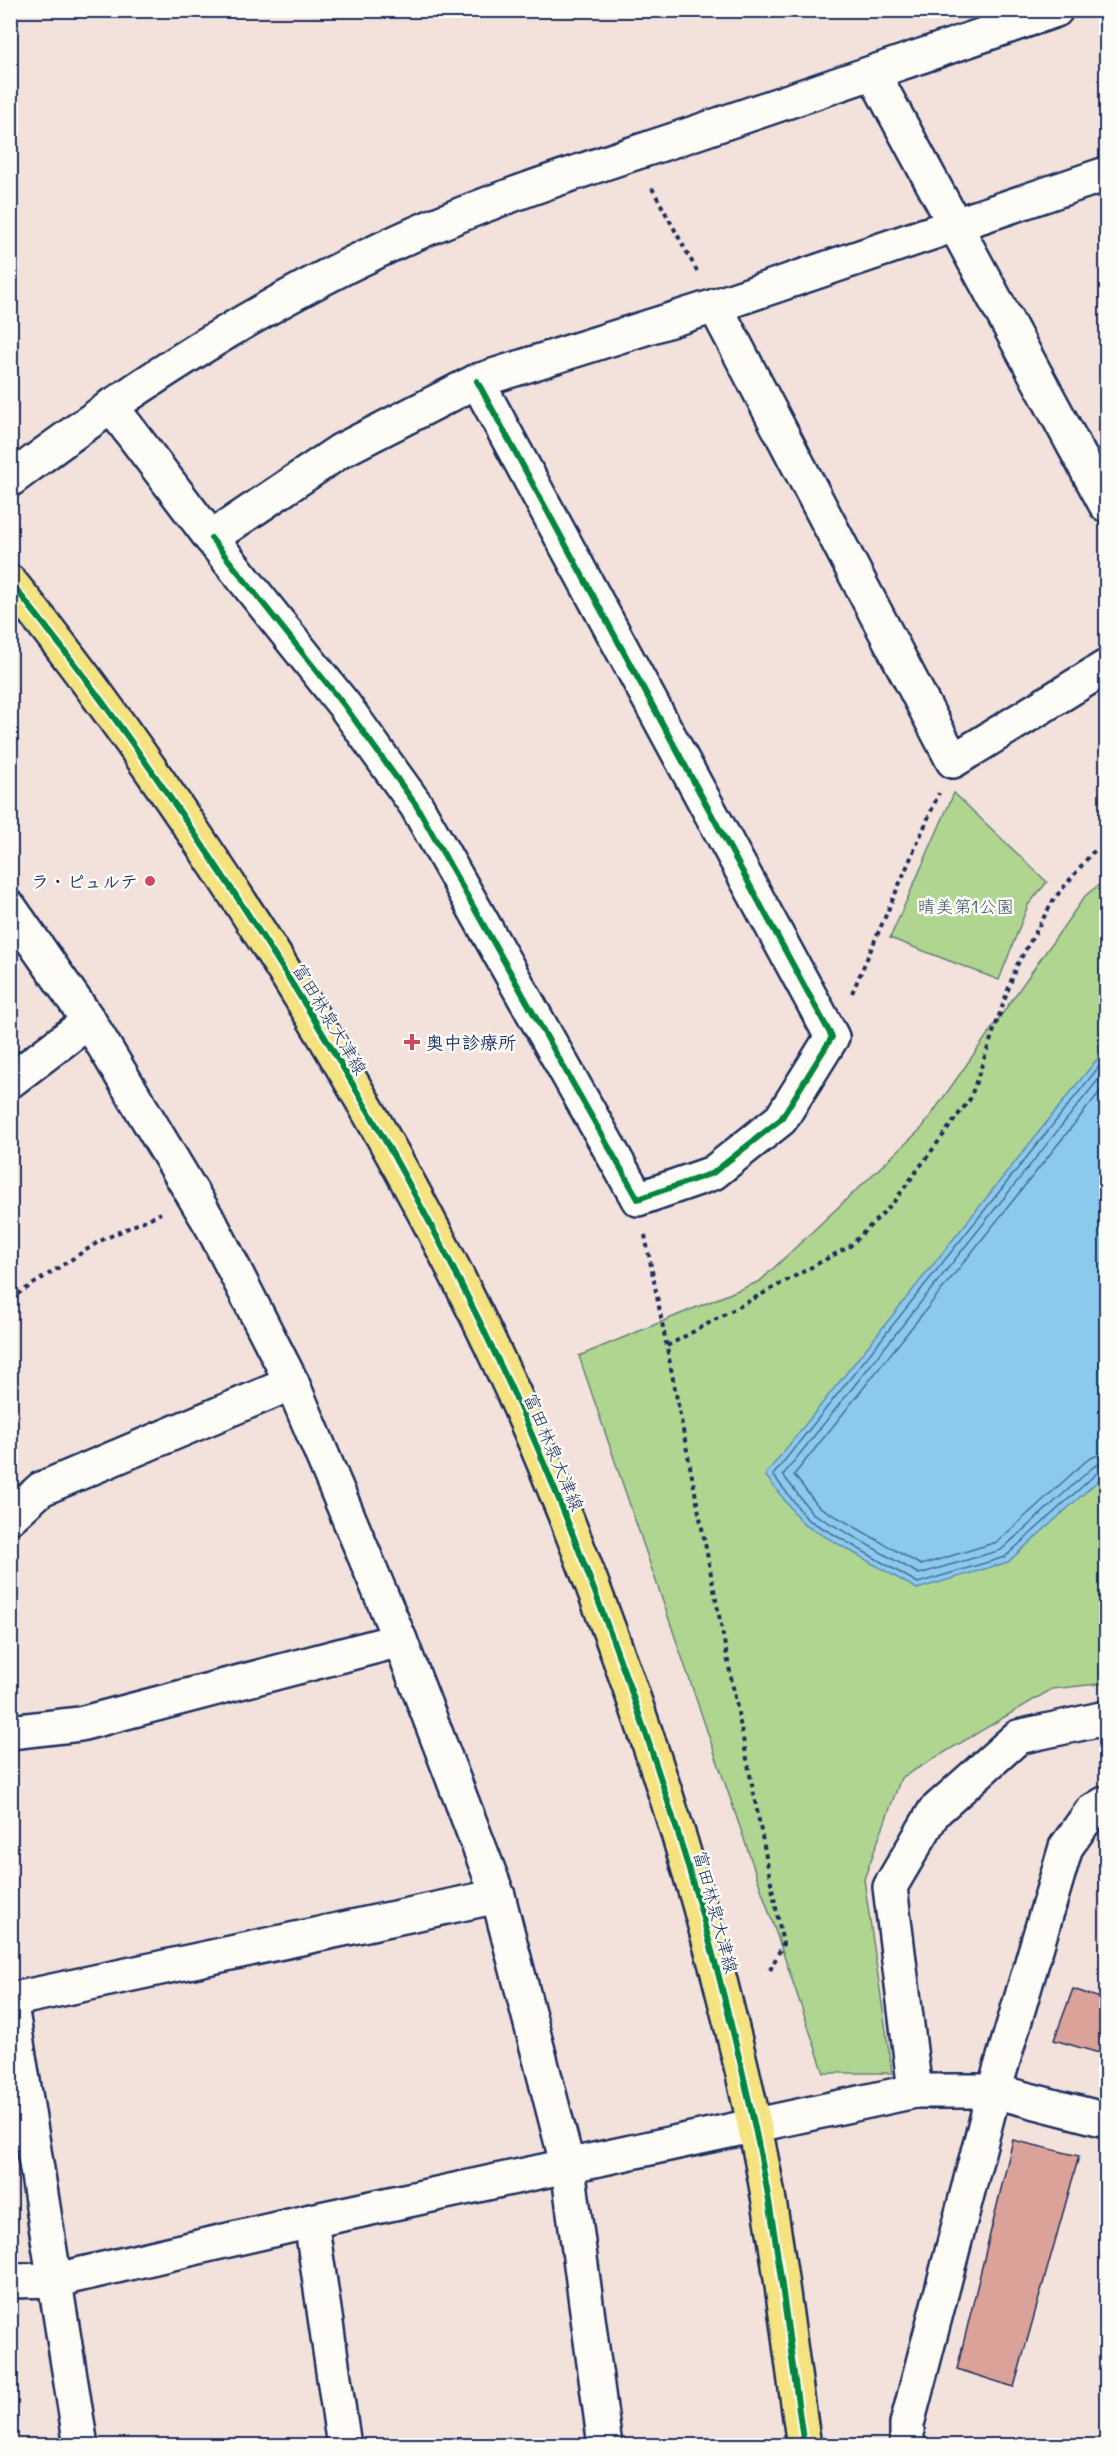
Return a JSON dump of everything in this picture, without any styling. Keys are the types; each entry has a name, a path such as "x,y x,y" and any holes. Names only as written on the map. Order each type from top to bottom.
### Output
{"main road":[{"name":"富田林泉大津線","path":"10,582 148,765 258,928 375,1122 455,1272 508,1380 573,1535 625,1672 688,1866 754,2124 767,2193 804,2445"}],"street":[{"path":"10,480 163,370 261,311 384,248 490,202 1056,10"},
{"path":"873,73 1107,505"},
{"path":"211,538 340,451 477,381 716,306 1107,174"},
{"path":"716,306 953,760 1107,667"},
{"path":"111,406 211,538 344,705 416,805 638,1199 713,1173 781,1119 832,1037 477,381"},
{"path":"10,908 89,1021 213,1228 292,1383 400,1640 498,1896 568,2167 605,2445"},
{"path":"10,1082 89,1021"},
{"path":"10,1517 41,1489 292,1383"},
{"path":"10,1732 80,1724 400,1640"},
{"path":"915,2091 890,1887 934,1812 1018,1737 1107,1718"},
{"path":"907,2445 908,2424 994,2091 1066,1847 1091,1812 1107,1803"},
{"path":"81,2445 11,2000 498,1896"},
{"path":"10,2281 56,2280 311,2221 915,2091 994,2091 1107,2120"},
{"path":"311,2221 344,2445"}],"path":[{"path":"634,153 716,306"},
{"path":"832,1037 953,760"},
{"path":"667,1346 850,1246 893,1203 970,1098 1016,967 1054,899 1092,854 1107,844"},
{"path":"10,1299 100,1241 195,1198"},
{"path":"638,1199 783,1944 770,1970"}],"green space":[{"name":"晴美第1公園","path":"954,793 1047,882 1028,905 999,980 890,938"},
{"path":"1106,879 1106,1683 1052,1689 901,1778 864,1879 892,2073 824,2073 579,1356 760,1281 922,1128 1085,896"}],"water":[{"path":"1106,1048 1106,1480 1101,1478 1008,1562 917,1589 803,1524 765,1475"}],"building":[{"path":"1073,1989 1106,2000 1106,2055 1054,2040"},
{"path":"1013,2140 1079,2156 1014,2387 957,2369"}],"cycle path":[{"path":"211,538 344,705 416,805 638,1199 713,1173 781,1119 832,1037 477,381"},
{"path":"10,582 111,713 159,781 288,976 366,1107 439,1240 506,1377 540,1455 593,1587 640,1718 683,1850 721,1984 738,2051 769,2200 804,2446"}],"place":[{"name":"ラ・ピュルテ","path":"150,881"},
{"name":"奥中診療所","path":"412,1042"}]}
